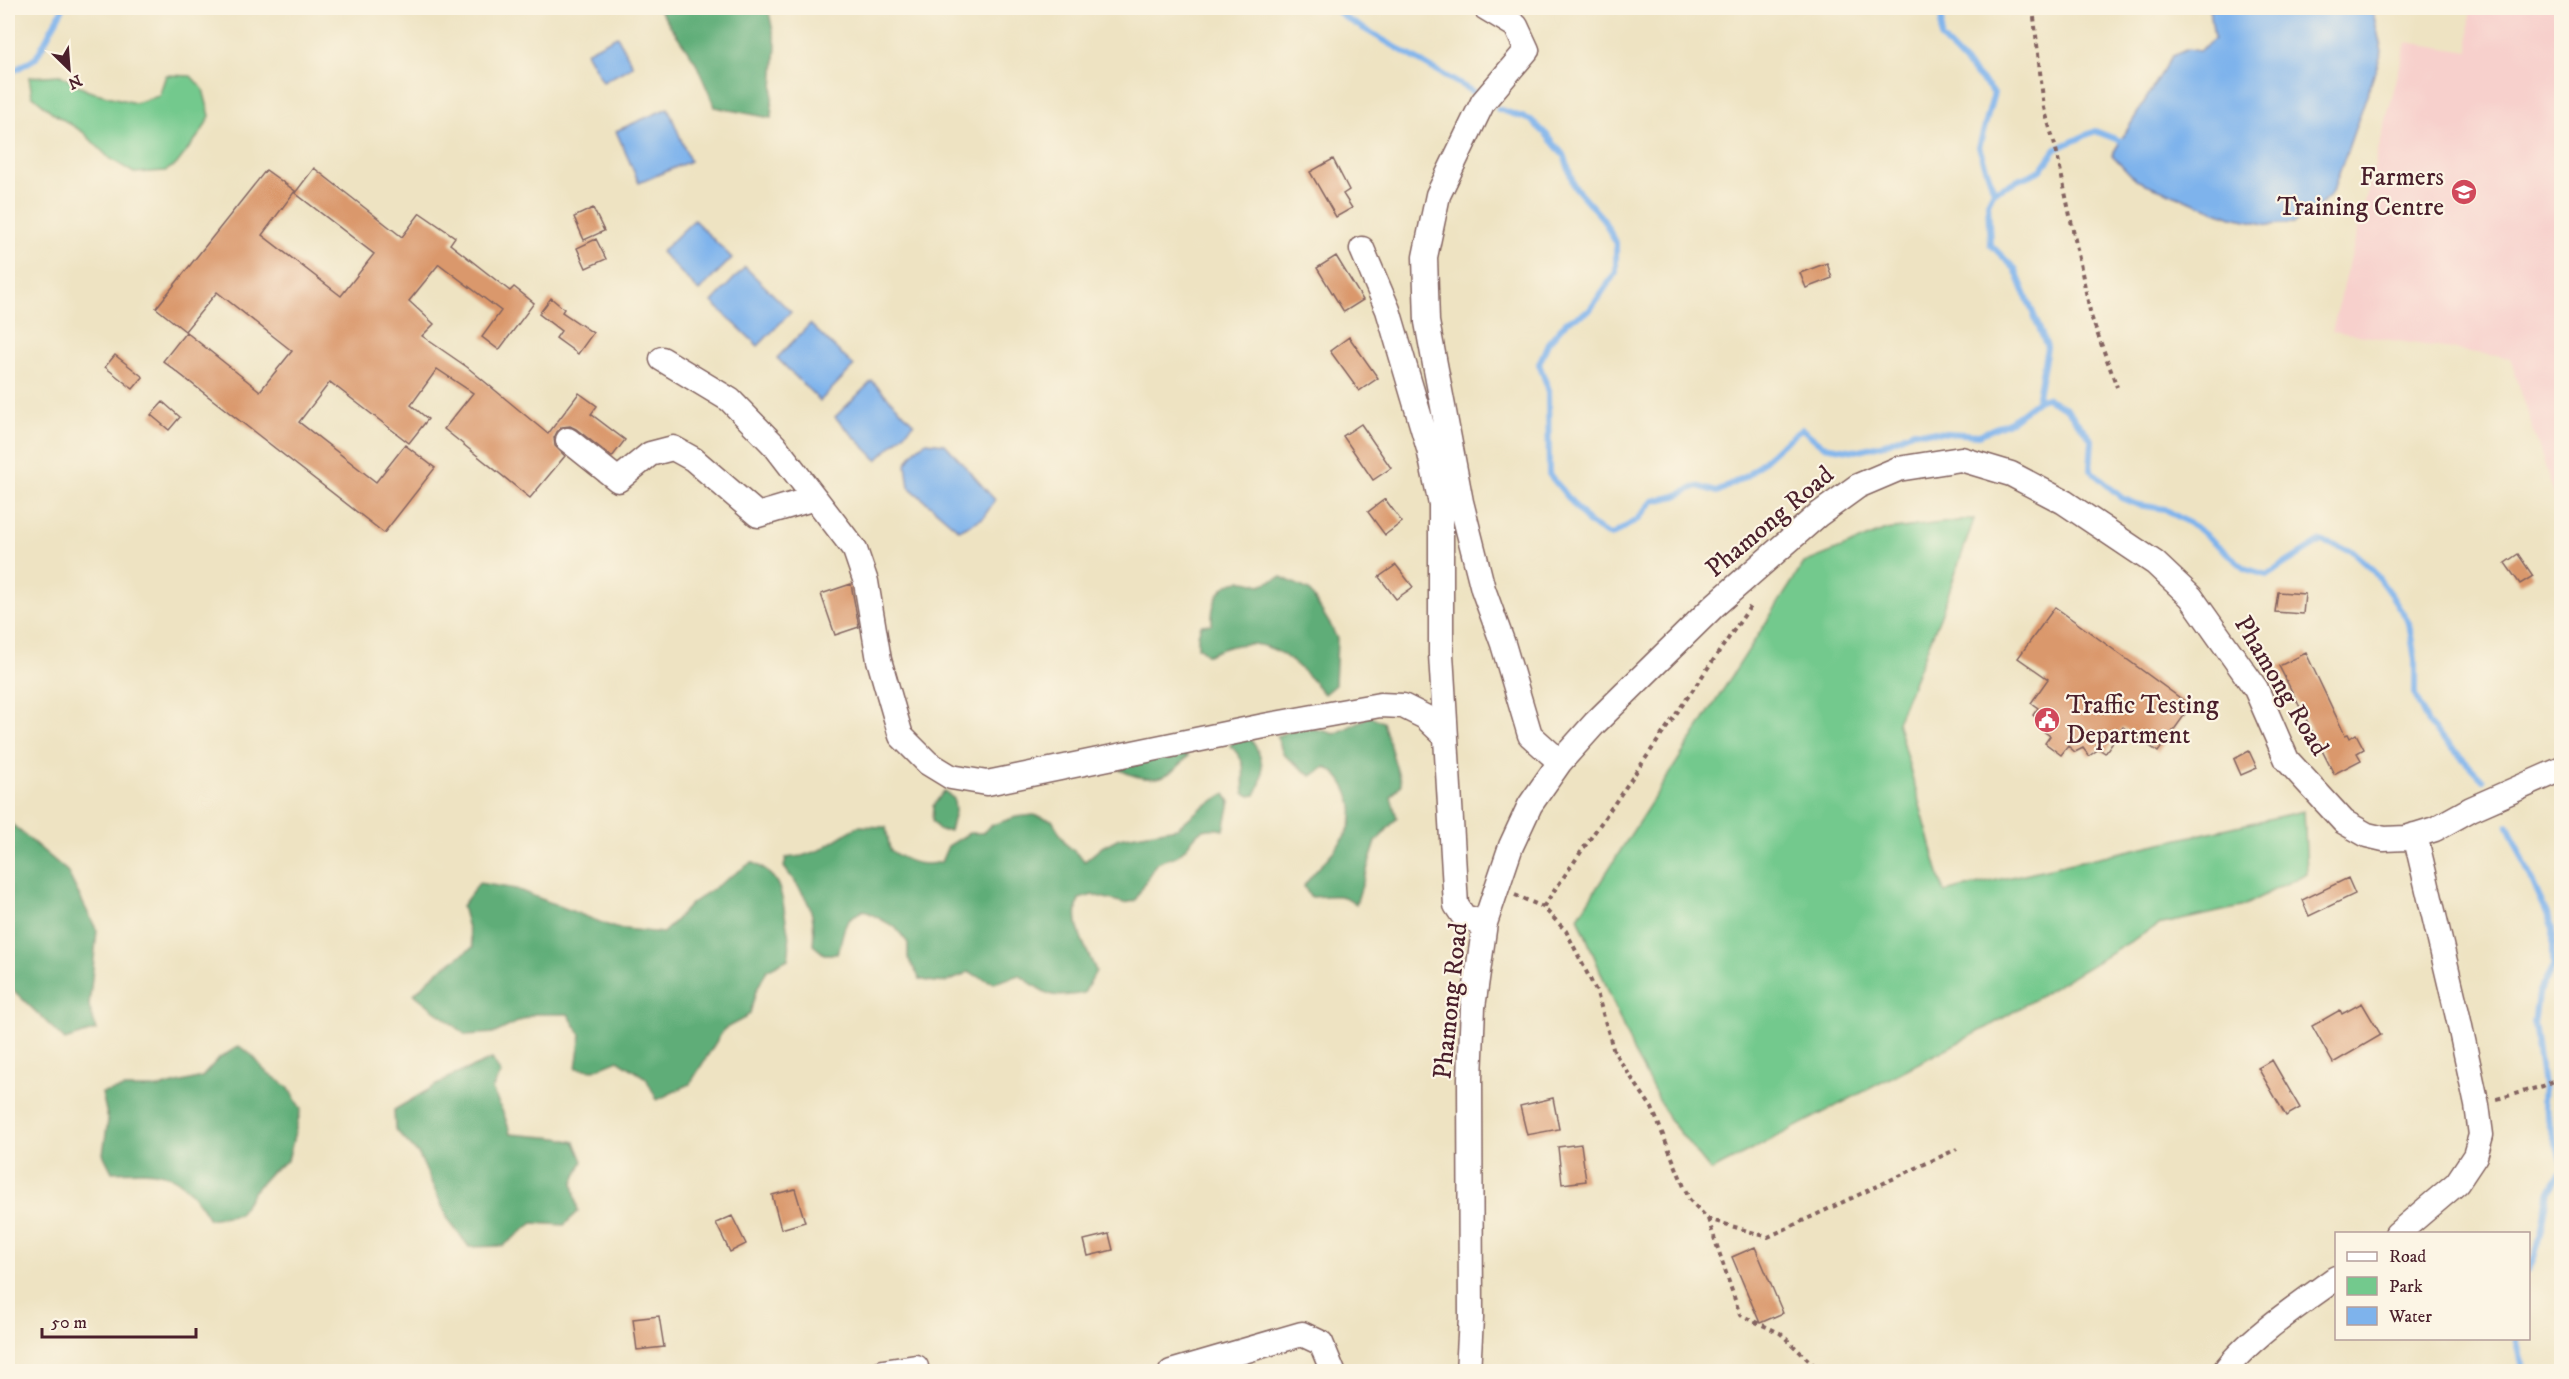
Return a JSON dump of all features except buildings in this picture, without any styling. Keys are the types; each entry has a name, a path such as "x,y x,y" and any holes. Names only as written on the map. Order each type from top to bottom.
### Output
{"street":[{"path":"1486,8 1516,26 1527,50 1483,102 1438,195 1425,257 1427,322 1461,501 1483,589 1503,644 1530,735 1560,762"},
{"path":"1362,249 1388,310 1429,449 1440,504 1444,735 1456,905 1464,917 1485,923"},
{"path":"662,359 730,400 774,446 855,550 866,582 879,660 901,736 927,763 951,777 987,783 1264,726 1380,705 1403,706 1425,717 1444,735"},
{"path":"568,440 618,480 650,454 673,448 693,459 758,515 815,498"},
{"name":"Phamong Road","path":"1468,1371 1471,1318 1470,1078 1473,1007 1485,923 1511,846 1530,805 1560,762 1595,723 1714,605 1818,515 1858,486 1898,469 1960,459 2011,474 2064,502 2155,563 2191,597 2256,689 2287,760 2344,822 2367,835 2384,839 2415,835 2435,829 2510,790 2562,769"},
{"path":"2398,1232 2457,1183 2475,1156 2481,1135 2477,1105 2415,835"},
{"path":"2224,1371 2232,1361 2282,1318 2335,1279"},
{"path":"1171,1371 1302,1334 1322,1343 1333,1371"},
{"path":"883,1371 916,1369"}],"path":[{"path":"2033,8 2044,108 2056,149 2091,316 2117,387"},
{"path":"1543,908 1759,594"},
{"path":"1496,886 1543,908 1566,931 1597,993 1614,1052 1652,1108 1689,1199 1708,1219 1740,1315 1780,1333 1821,1371"},
{"path":"2477,1105 2543,1086 2562,1077"},
{"path":"1708,1219 1768,1237 1957,1149"}],"shaded area":[{"name":"Farmers Training Centre","path":"2470,8 2561,8 2561,516 2510,358 2332,331 2406,42 2469,52"}],"green space":[{"path":"658,8 768,8 776,45 771,118 715,107 695,61"},
{"path":"60,75 88,91 135,103 159,96 166,75 191,76 203,89 210,116 202,131 176,165 165,171 134,173 109,158 83,132 54,114 32,95 29,77"},
{"path":"1974,519 1942,612 1897,722 1944,892 2304,811 2307,873 2241,907 2158,925 1988,1027 1711,1171 1669,1119 1634,1053 1578,917 1804,563 1886,530"},
{"path":"1281,577 1309,590 1337,639 1335,685 1324,694 1299,667 1273,649 1243,644 1227,647 1208,655 1198,647 1201,625 1212,624 1215,603 1224,588 1230,583 1239,581 1260,585"},
{"path":"1370,716 1383,722 1401,784 1391,797 1397,818 1376,842 1356,904 1339,896 1310,897 1304,886 1347,833 1352,809 1349,795 1337,776 1326,767 1311,776 1283,754 1277,736 1293,730 1306,729 1335,734"},
{"path":"1245,733 1256,747 1262,762 1259,787 1255,795 1250,796 1244,793 1242,763 1230,745"},
{"path":"1177,750 1188,756 1165,776 1149,779 1120,770 1137,759"},
{"path":"944,791 954,799 955,812 950,831 940,831 932,821 933,806"},
{"path":"1225,794 1230,802 1224,830 1200,831 1178,855 1156,864 1135,901 1124,903 1093,895 1079,899 1076,918 1078,927 1096,971 1084,993 1062,996 1048,994 1019,975 994,983 968,972 945,982 920,979 908,958 908,943 895,927 864,910 847,923 837,954 824,954 813,945 813,921 808,903 784,867 786,858 820,850 858,826 886,827 890,850 902,858 921,864 941,862 948,846 969,833 982,833 992,825 1016,817 1034,815 1052,820 1066,844 1085,861 1102,847 1119,838 1177,828 1201,808"},
{"path":"8,821 67,871 97,931 89,1006 96,1030 65,1040 8,985"},
{"path":"752,862 770,874 776,881 782,896 789,938 788,959 767,970 756,991 750,1013 724,1029 690,1084 657,1100 646,1078 618,1060 594,1070 576,1068 581,1035 568,1014 534,1014 495,1033 466,1035 414,994 438,971 473,947 462,906 479,883 516,889 615,928 663,933 692,903"},
{"path":"239,1046 253,1056 264,1070 288,1087 301,1109 288,1160 271,1172 253,1192 239,1214 209,1219 189,1191 170,1176 146,1171 112,1172 103,1154 108,1120 102,1093 125,1088 158,1088 202,1077 218,1059"},
{"path":"492,1059 501,1074 492,1089 510,1134 558,1138 575,1142 583,1161 573,1183 578,1212 564,1225 533,1223 503,1246 469,1247 449,1221 419,1155 395,1129 394,1110 452,1076"}],"water":[{"path":"2210,8 2372,8 2382,52 2334,188 2329,197 2308,215 2293,223 2270,225 2232,217 2136,180 2112,155 2172,56 2188,49 2199,51 2214,39"},
{"path":"617,36 633,66 603,82 586,52"},
{"path":"668,108 690,161 639,183 616,131"},
{"path":"694,220 732,258 699,291 661,252"},
{"path":"745,267 791,312 758,346 712,302"},
{"path":"810,324 854,366 820,401 777,358"},
{"path":"872,381 914,424 877,460 835,417"},
{"path":"926,442 945,444 995,500 983,518 959,530 909,487 906,464 915,450"}],"waterway":[{"path":"8,74 36,58 63,8"},
{"path":"1334,8 1347,19 1475,93"},
{"path":"1942,8 1941,38 1994,93 1979,147 1994,191 1988,203 1990,244 2015,269 2047,347 2037,401"},
{"path":"1498,109 1531,120 1546,134 1565,157 1574,186 1603,219 1616,243 1616,272 1589,311 1567,321 1548,343 1539,364 1548,388 1549,474 1590,524 1611,536 1638,519 1653,501 1676,496 1697,486 1717,492 1748,475 1802,429 1823,446 1855,451 1885,444 1914,431 1979,435 2011,421 2037,401 2046,398 2066,408 2092,440 2090,470 2122,498 2139,505 2165,509 2197,528 2246,569 2267,575 2321,541 2352,551 2372,569 2409,623 2415,660 2415,695 2428,723 2483,780"},
{"path":"1994,191 2041,170 2056,149 2095,131 2121,141 2127,140"},
{"path":"2508,826 2553,928 2553,966 2538,994 2534,1024 2543,1086 2542,1100 2562,1163"},
{"path":"2530,1266 2539,1243 2548,1196 2562,1171"},
{"path":"2516,1340 2524,1372"}],"place":[{"name":"Farmers Training Centre","path":"2464,192"},
{"name":"Traffic Testing Department","path":"2047,720"}]}
